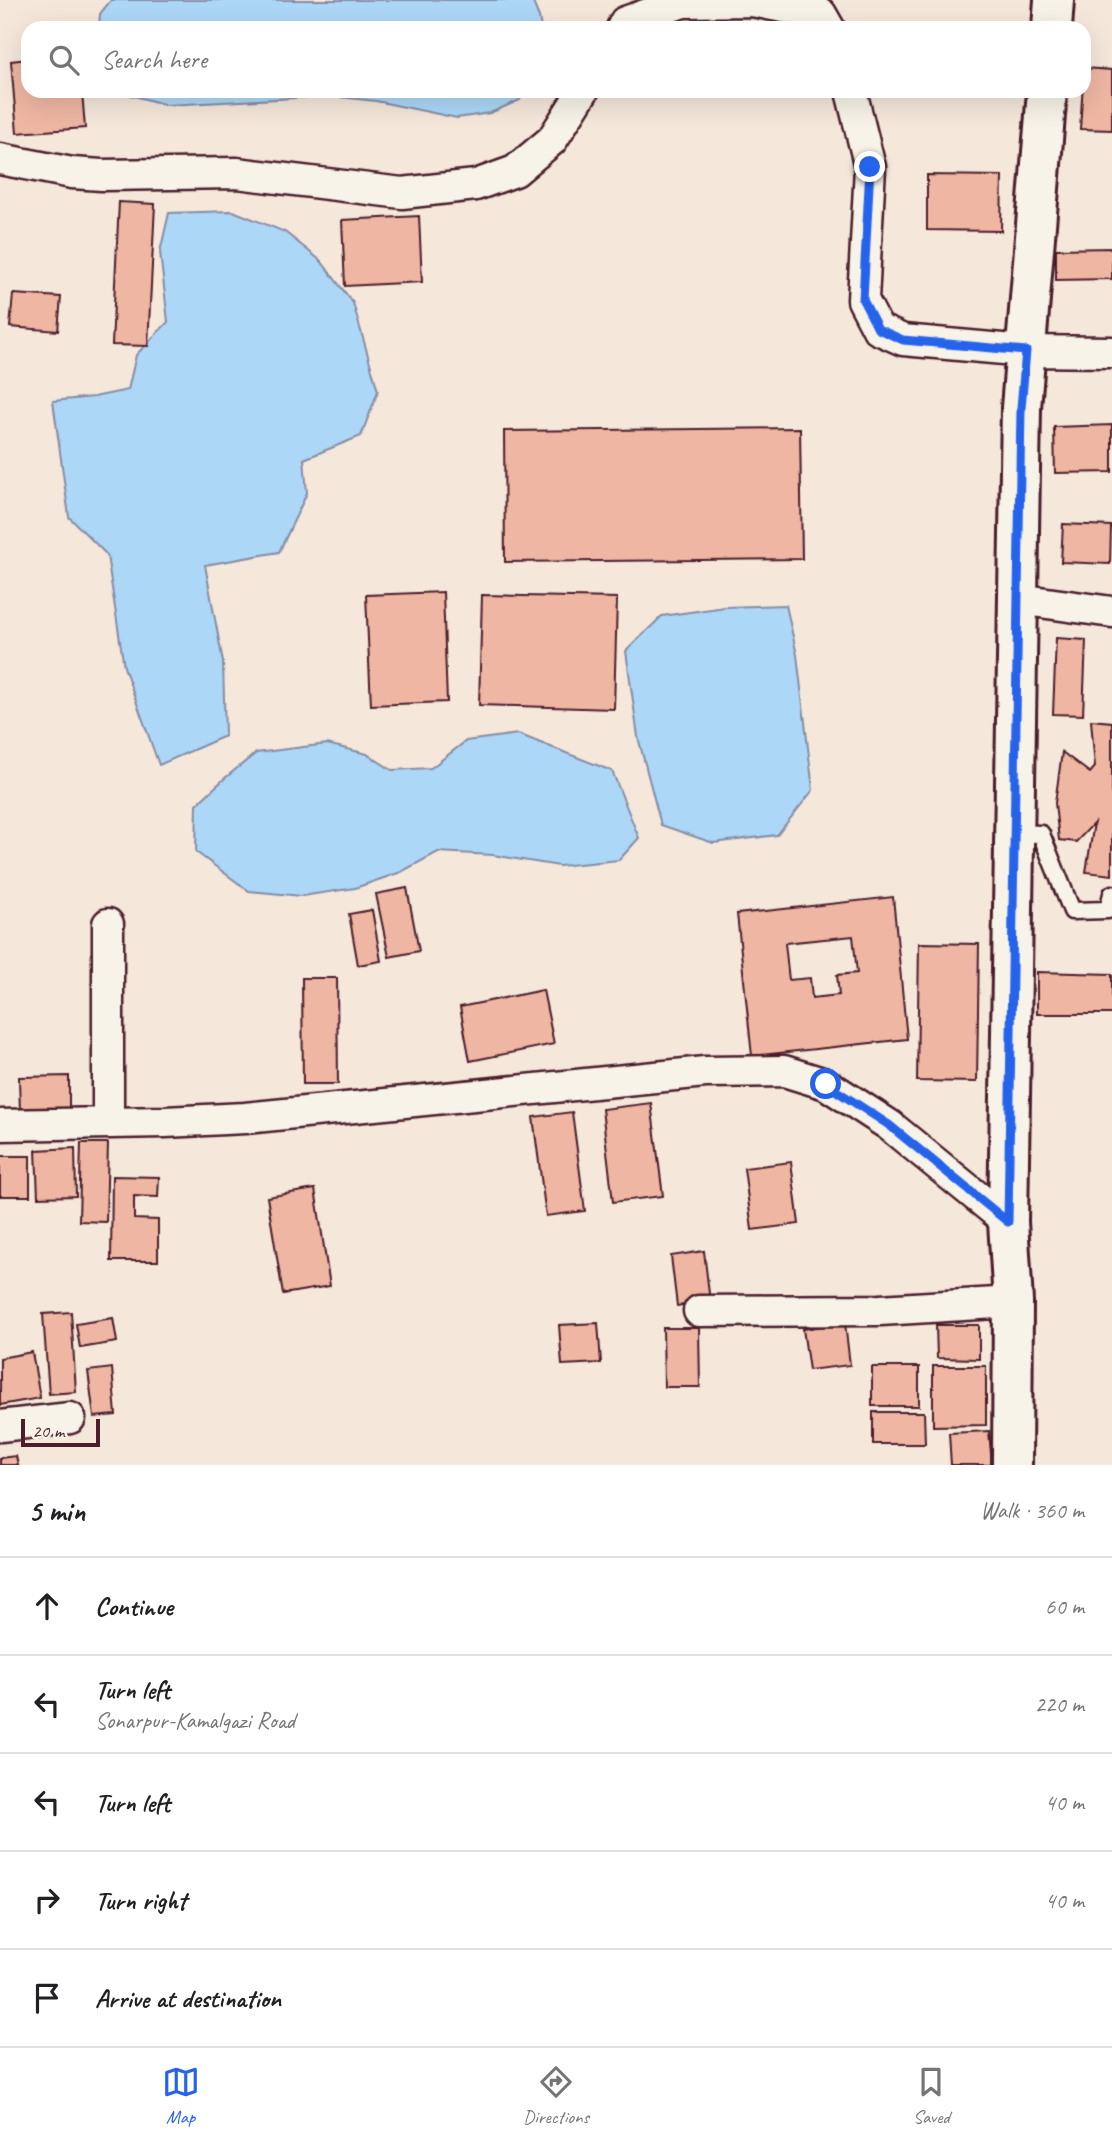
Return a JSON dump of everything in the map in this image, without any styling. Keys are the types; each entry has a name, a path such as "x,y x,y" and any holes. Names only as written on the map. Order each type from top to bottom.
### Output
{"main road":[{"path":"1052,21 1054,0"},
{"path":"1012,1465 1013,1302 1008,1222 1021,408 1046,98"}],"street":[{"path":"628,21 683,2 752,1 821,14 825,21"},
{"path":"0,159 72,173 237,173 402,193 414,192 476,185 515,171 552,140 579,98"},
{"path":"853,98 870,167 863,300 878,329 903,340 1026,351 1112,352"},
{"path":"1018,599 1112,612"},
{"path":"108,924 108,1122"},
{"path":"0,1125 245,1118 705,1072 784,1071 826,1084 889,1125 1008,1222"},
{"path":"699,1311 880,1310 1013,1302"},
{"path":"0,1426 70,1418"}],"lane":[{"path":"1014,833 1041,834 1072,911 1108,910 1112,894"}],"water":[{"path":"111,0 532,0 540,21 100,21 100,14"},
{"path":"142,98 294,98 167,105"},
{"path":"348,98 521,98 490,113 457,118"},
{"path":"233,211 285,232 321,261 353,303 378,391 361,436 304,459 307,493 279,552 205,565 223,662 225,736 159,765 124,667 107,555 69,517 53,401 128,390 136,355 168,322 160,252 169,213"},
{"path":"786,605 797,655 813,790 777,835 713,843 661,825 638,737 626,651 662,616 725,607"},
{"path":"518,734 612,771 639,838 619,860 559,866 493,855 438,852 401,872 355,888 302,896 249,891 196,852 197,804 256,753 327,744 367,754 392,770 431,768 466,741"}],"building":[{"path":"21,60 21,98 83,98 85,128 17,133 11,61"},
{"path":"1091,68 1112,70 1112,130 1080,129 1082,98 1091,98"},
{"path":"927,175 1002,176 1001,231 927,230"},
{"path":"119,202 155,204 148,346 112,345"},
{"path":"419,216 422,282 345,286 342,220"},
{"path":"1112,248 1112,279 1056,280 1056,249"},
{"path":"13,294 61,297 58,331 10,327"},
{"path":"1112,425 1112,472 1055,473 1054,427"},
{"path":"800,428 802,559 505,562 504,431"},
{"path":"1063,524 1111,526 1110,564 1061,562"},
{"path":"443,592 447,702 371,705 366,595"},
{"path":"482,595 617,598 614,709 479,705"},
{"path":"1056,638 1086,640 1083,715 1053,714"},
{"path":"1091,720 1112,722 1112,875 1086,872 1094,823 1076,842 1059,840 1055,803 1062,752 1090,773 1095,767"},
{"path":"407,888 419,951 389,957 376,894"},
{"path":"893,897 907,1039 752,1056 737,914","holes":["853,936 857,973 837,975 839,995 812,998 810,978 789,980 785,943"]},
{"path":"372,910 381,961 358,965 349,914"},
{"path":"919,943 979,944 977,1082 917,1081"},
{"path":"1037,972 1112,974 1112,1014 1037,1014"},
{"path":"302,978 337,978 338,1084 303,1084"},
{"path":"543,990 554,1044 470,1061 460,1007"},
{"path":"69,1076 69,1112 20,1113 19,1077"},
{"path":"651,1103 663,1196 613,1202 602,1109"},
{"path":"572,1112 585,1211 546,1216 533,1117"},
{"path":"81,1143 108,1143 106,1222 79,1221"},
{"path":"75,1148 76,1196 38,1197 36,1150"},
{"path":"0,1156 30,1156 30,1196 0,1196"},
{"path":"791,1162 799,1224 752,1230 744,1168"},
{"path":"112,1176 159,1177 158,1197 134,1196 134,1219 158,1220 158,1261 111,1261"},
{"path":"315,1189 330,1286 283,1294 267,1197"},
{"path":"704,1251 710,1302 677,1306 671,1256"},
{"path":"71,1312 76,1392 49,1394 43,1314"},
{"path":"113,1318 117,1342 80,1348 76,1324"},
{"path":"598,1323 601,1363 562,1365 559,1325"},
{"path":"845,1323 850,1365 809,1370 803,1329"},
{"path":"936,1325 979,1325 979,1359 937,1358"},
{"path":"663,1328 699,1328 700,1387 664,1387"},
{"path":"32,1352 40,1398 0,1405 0,1358"},
{"path":"933,1366 986,1366 986,1425 933,1426"},
{"path":"872,1367 919,1367 919,1406 872,1406"},
{"path":"112,1368 116,1415 94,1417 88,1371"},
{"path":"873,1412 924,1412 925,1444 873,1444"},
{"path":"989,1431 992,1465 951,1465 949,1433"},
{"path":"16,1456 18,1465 0,1465 0,1458"}],"route":[{"path":"826,1084 889,1125 1008,1222 1021,408 1026,351 903,340 878,329 863,300 870,167"}]}
